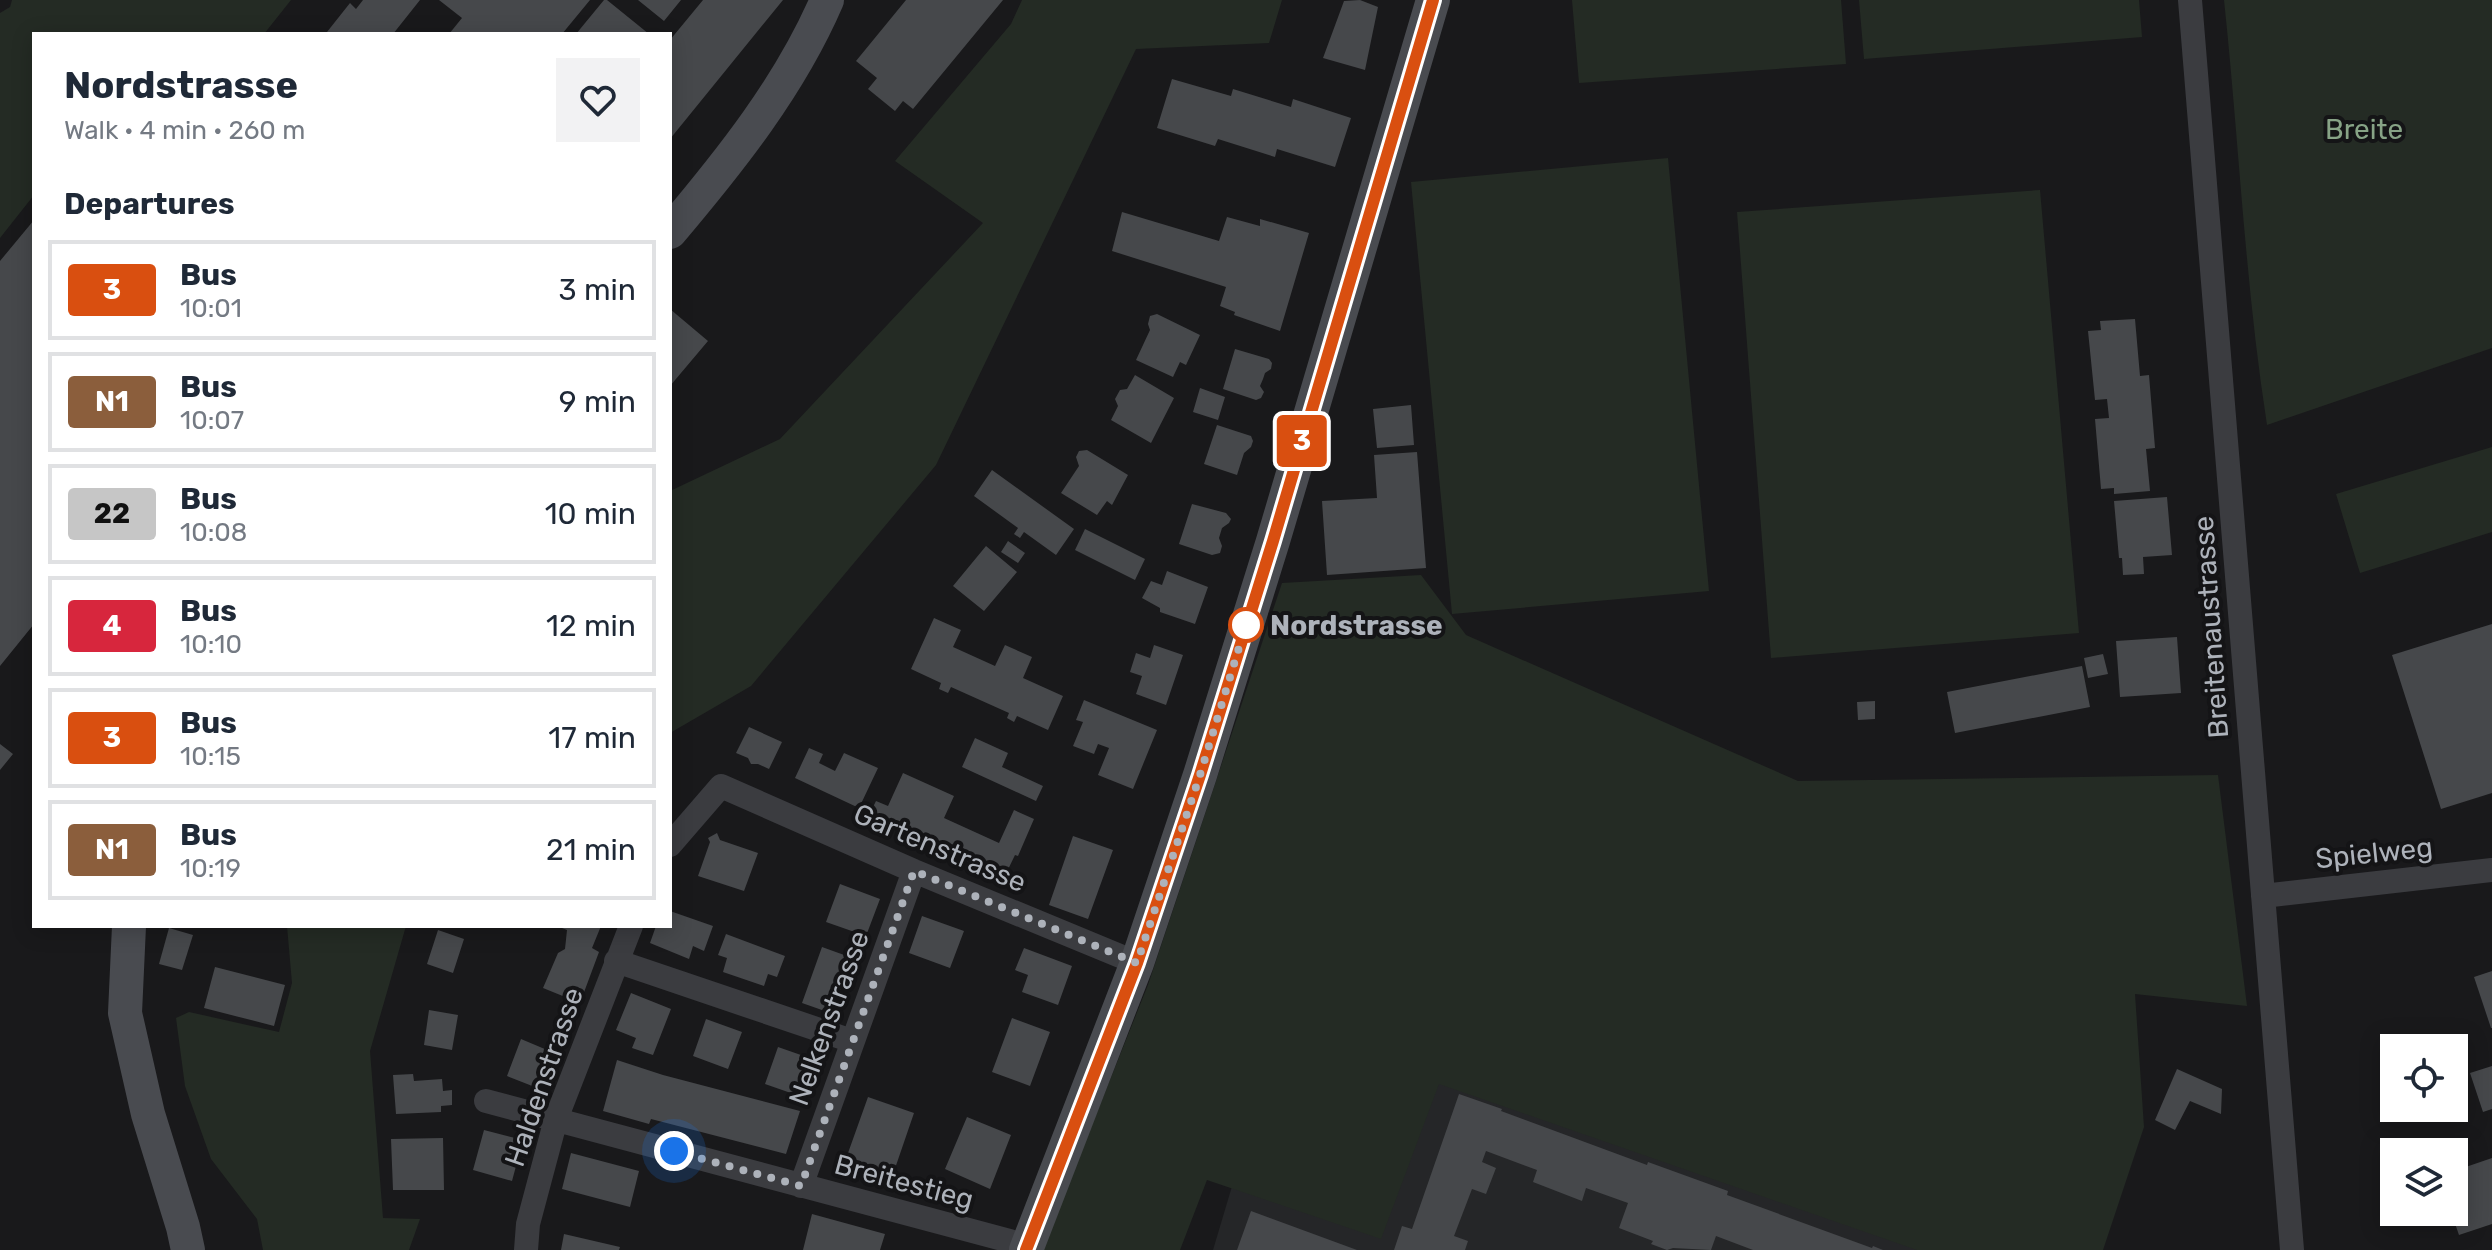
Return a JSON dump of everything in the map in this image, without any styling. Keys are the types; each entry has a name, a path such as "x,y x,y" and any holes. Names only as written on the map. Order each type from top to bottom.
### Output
{"street":[{"path":"672,230 710,185 787,78 827,0"},
{"path":"1027,1249 1137,963 1273,541 1433,0"},
{"name":"Breitenaustrasse","path":"2190,0 2292,1250"},
{"name":"Gartenstrasse","path":"672,843 721,786 914,871 1137,963"},
{"name":"Spielweg","path":"2263,896 2492,870"},
{"name":"Nelkenstrasse","path":"801,1186 914,871"},
{"path":"129,928 125,1013 148,1114 188,1250"},
{"name":"Haldenstrasse","path":"526,1250 528,1224 556,1119 630,928"},
{"path":"616,961 852,1041"},
{"name":"Breitestieg","path":"486,1101 1010,1241 1027,1249"}],"shaded area":[{"path":"1411,990 1976,1250 1213,1250 1244,1146"}],"green space":[{"path":"12,0 291,0 266,32 32,32 32,198 0,238 0,13 10,7"},
{"path":"1022,0 1282,0 1269,43 1136,49 936,465 751,686 672,732 672,490 780,439 983,223 895,161 1011,24"},
{"path":"1572,0 1841,0 1846,64 1579,83"},
{"path":"1859,0 2139,0 2142,37 1864,59"},
{"name":"Breite","path":"2224,0 2492,0 2492,348 2267,425 2248,266"},
{"path":"1668,158 1709,591 1452,614 1411,182"},
{"path":"2040,190 2079,633 1771,658 1737,212"},
{"path":"2492,447 2492,532 2360,573 2336,494"},
{"path":"1421,575 1466,635 1798,781 2218,775 2247,1006 2135,994 2144,1127 2103,1250 1917,1250 1439,1084 1381,1239 1207,1180 1180,1250 1042,1250 1148,985 1282,583"},
{"path":"287,928 405,928 370,1051 383,1218 420,1219 409,1250 263,1250 257,1219 211,1159 185,1086 176,1018 189,1012 279,1032 292,983"}],"building":[{"path":"363,0 420,0 395,32 327,32 350,3 356,9"},
{"path":"439,0 590,0 564,32 451,32 462,18"},
{"path":"607,0 647,32 578,32"},
{"path":"638,0 681,0 664,21"},
{"path":"703,0 783,0 672,137 672,38"},
{"path":"906,0 1003,0 913,109 903,101 895,111 868,89 877,78 856,61"},
{"path":"1360,0 1378,7 1365,70 1323,58 1344,1"},
{"path":"1172,79 1231,96 1233,89 1291,107 1293,99 1351,118 1335,167 1277,149 1275,157 1218,139 1215,146 1157,128"},
{"path":"1122,212 1219,241 1227,217 1260,226 1260,219 1309,233 1280,331 1234,315 1235,312 1220,306 1226,287 1112,251"},
{"path":"32,222 32,626 0,666 0,261"},
{"path":"672,311 708,341 672,384"},
{"path":"1157,314 1200,335 1186,365 1180,362 1173,377 1136,360 1150,330 1150,316"},
{"path":"2135,319 2140,376 2149,375 2155,448 2146,449 2150,491 2114,494 2114,488 2101,489 2095,419 2109,418 2107,399 2095,400 2088,331 2101,330 2100,321"},
{"path":"1235,349 1269,359 1272,363 1260,386 1264,392 1261,398 1256,400 1223,389"},
{"path":"1135,375 1174,398 1151,443 1111,420 1118,406 1115,399 1120,390 1127,389"},
{"path":"1200,388 1225,397 1218,420 1193,412"},
{"path":"1411,405 1414,445 1377,448 1373,409"},
{"path":"1217,425 1251,436 1253,441 1244,453 1237,475 1204,464"},
{"path":"1087,450 1128,475 1112,505 1107,501 1097,515 1061,493 1079,466 1076,457 1079,451"},
{"path":"1417,452 1426,568 1327,575 1322,501 1377,498 1374,455"},
{"path":"992,470 1074,529 1056,555 1024,532 1020,538 1014,534 1018,528 974,496"},
{"path":"2167,497 2172,555 2143,557 2144,574 2123,575 2114,501"},
{"path":"1192,504 1226,513 1231,519 1222,528 1220,553 1212,555 1179,544"},
{"path":"1085,529 1145,559 1135,580 1075,550"},
{"path":"1008,541 1025,553 1018,563 1001,552"},
{"path":"986,546 1017,572 984,611 953,586"},
{"path":"1167,571 1208,587 1195,624 1160,612 1160,608 1142,598 1151,581 1162,585"},
{"path":"934,618 961,630 953,647 995,666 1005,645 1032,657 1023,678 1063,696 1048,730 1017,716 1014,722 1007,718 1009,713 951,687 948,693 939,689 941,683 911,669"},
{"path":"2492,624 2492,793 2441,809 2392,655"},
{"path":"2177,637 2181,693 2120,697 2116,641"},
{"path":"1154,645 1183,655 1166,705 1136,694 1142,676 1130,672 1136,653 1150,658"},
{"path":"2103,654 2108,674 2088,678 2084,658"},
{"path":"2082,666 2090,707 1955,733 1947,692"},
{"path":"1084,700 1157,730 1133,789 1098,775 1109,748 1098,744 1094,754 1073,746 1083,722 1076,720"},
{"path":"1875,701 1875,719 1858,720 1857,702"},
{"path":"749,727 782,742 769,769 751,764 748,758 736,753"},
{"path":"975,738 1008,753 1002,767 1043,786 1036,801 962,767"},
{"path":"0,744 13,754 0,770"},
{"path":"809,748 823,754 819,763 835,771 844,753 878,768 859,808 795,778"},
{"path":"903,773 954,796 944,818 999,843 1014,810 1034,819 1018,856 1015,855 1001,884 948,860 951,852 869,815 876,801 888,806"},
{"path":"717,833 720,840 758,853 744,891 698,876 710,842 708,838"},
{"path":"1073,836 1113,850 1088,919 1049,905"},
{"path":"840,884 880,899 866,936 826,922"},
{"path":"672,912 713,926 704,951 693,946 689,959 650,943 655,928 672,928"},
{"path":"922,916 964,931 950,968 909,953"},
{"path":"169,928 193,935 182,970 159,964"},
{"path":"562,928 600,928 592,948 599,952 580,1003 543,988 558,953 565,949 567,930"},
{"path":"438,930 464,939 453,973 427,964"},
{"path":"726,934 785,956 777,977 768,974 764,986 723,972 727,958 718,955"},
{"path":"822,947 858,960 839,1016 802,1003"},
{"path":"1024,948 1072,966 1058,1005 1022,992 1028,975 1015,970"},
{"path":"215,967 285,985 274,1026 204,1008"},
{"path":"2492,971 2492,1028 2491,1028 2474,977"},
{"path":"631,993 671,1009 653,1055 632,1048 636,1038 616,1030"},
{"path":"429,1010 458,1015 452,1050 424,1045"},
{"path":"1012,1018 1050,1032 1030,1086 992,1072"},
{"path":"706,1019 742,1032 728,1069 693,1056"},
{"path":"521,1039 559,1055 545,1091 507,1076"},
{"path":"778,1047 821,1062 808,1099 765,1084"},
{"path":"617,1060 800,1111 786,1154 651,1119 649,1124 603,1111"},
{"path":"2492,1066 2492,1109 2483,1112 2470,1073"},
{"path":"2177,1069 2222,1089 2221,1114 2190,1101 2175,1130 2155,1120"},
{"path":"413,1074 414,1081 442,1079 443,1091 452,1090 452,1105 441,1106 441,1112 396,1114 393,1075"},
{"path":"1459,1094 1883,1250 1753,1250 1716,1236 1711,1250 1667,1250 1619,1228 1628,1203 1586,1188 1582,1201 1533,1182 1537,1170 1486,1151 1482,1162 1496,1168 1486,1194 1472,1189 1454,1236 1468,1241 1465,1250 1394,1250 1402,1226 1412,1229"},
{"path":"868,1097 914,1113 890,1183 843,1167"},
{"path":"967,1117 1011,1135 990,1189 945,1169"},
{"path":"484,1130 523,1140 512,1181 473,1170"},
{"path":"443,1138 444,1190 393,1190 391,1139"},
{"path":"571,1153 639,1171 630,1207 562,1189"},
{"path":"2492,1158 2492,1224 2459,1235 2456,1226 2468,1226 2468,1166"},
{"path":"1251,1211 1357,1250 1237,1250"},
{"path":"812,1214 885,1234 880,1250 803,1250"},
{"path":"564,1234 620,1247 619,1250 561,1250"}],"bus line":[{"name":"3","path":"1026,1250 1137,963 1200,775 1273,541 1433,0"}],"place":[{"name":"Nordstrasse","path":"1246,625"}],"route":[{"path":"674,1151 801,1186 914,871 1137,963 1246,625"}]}
